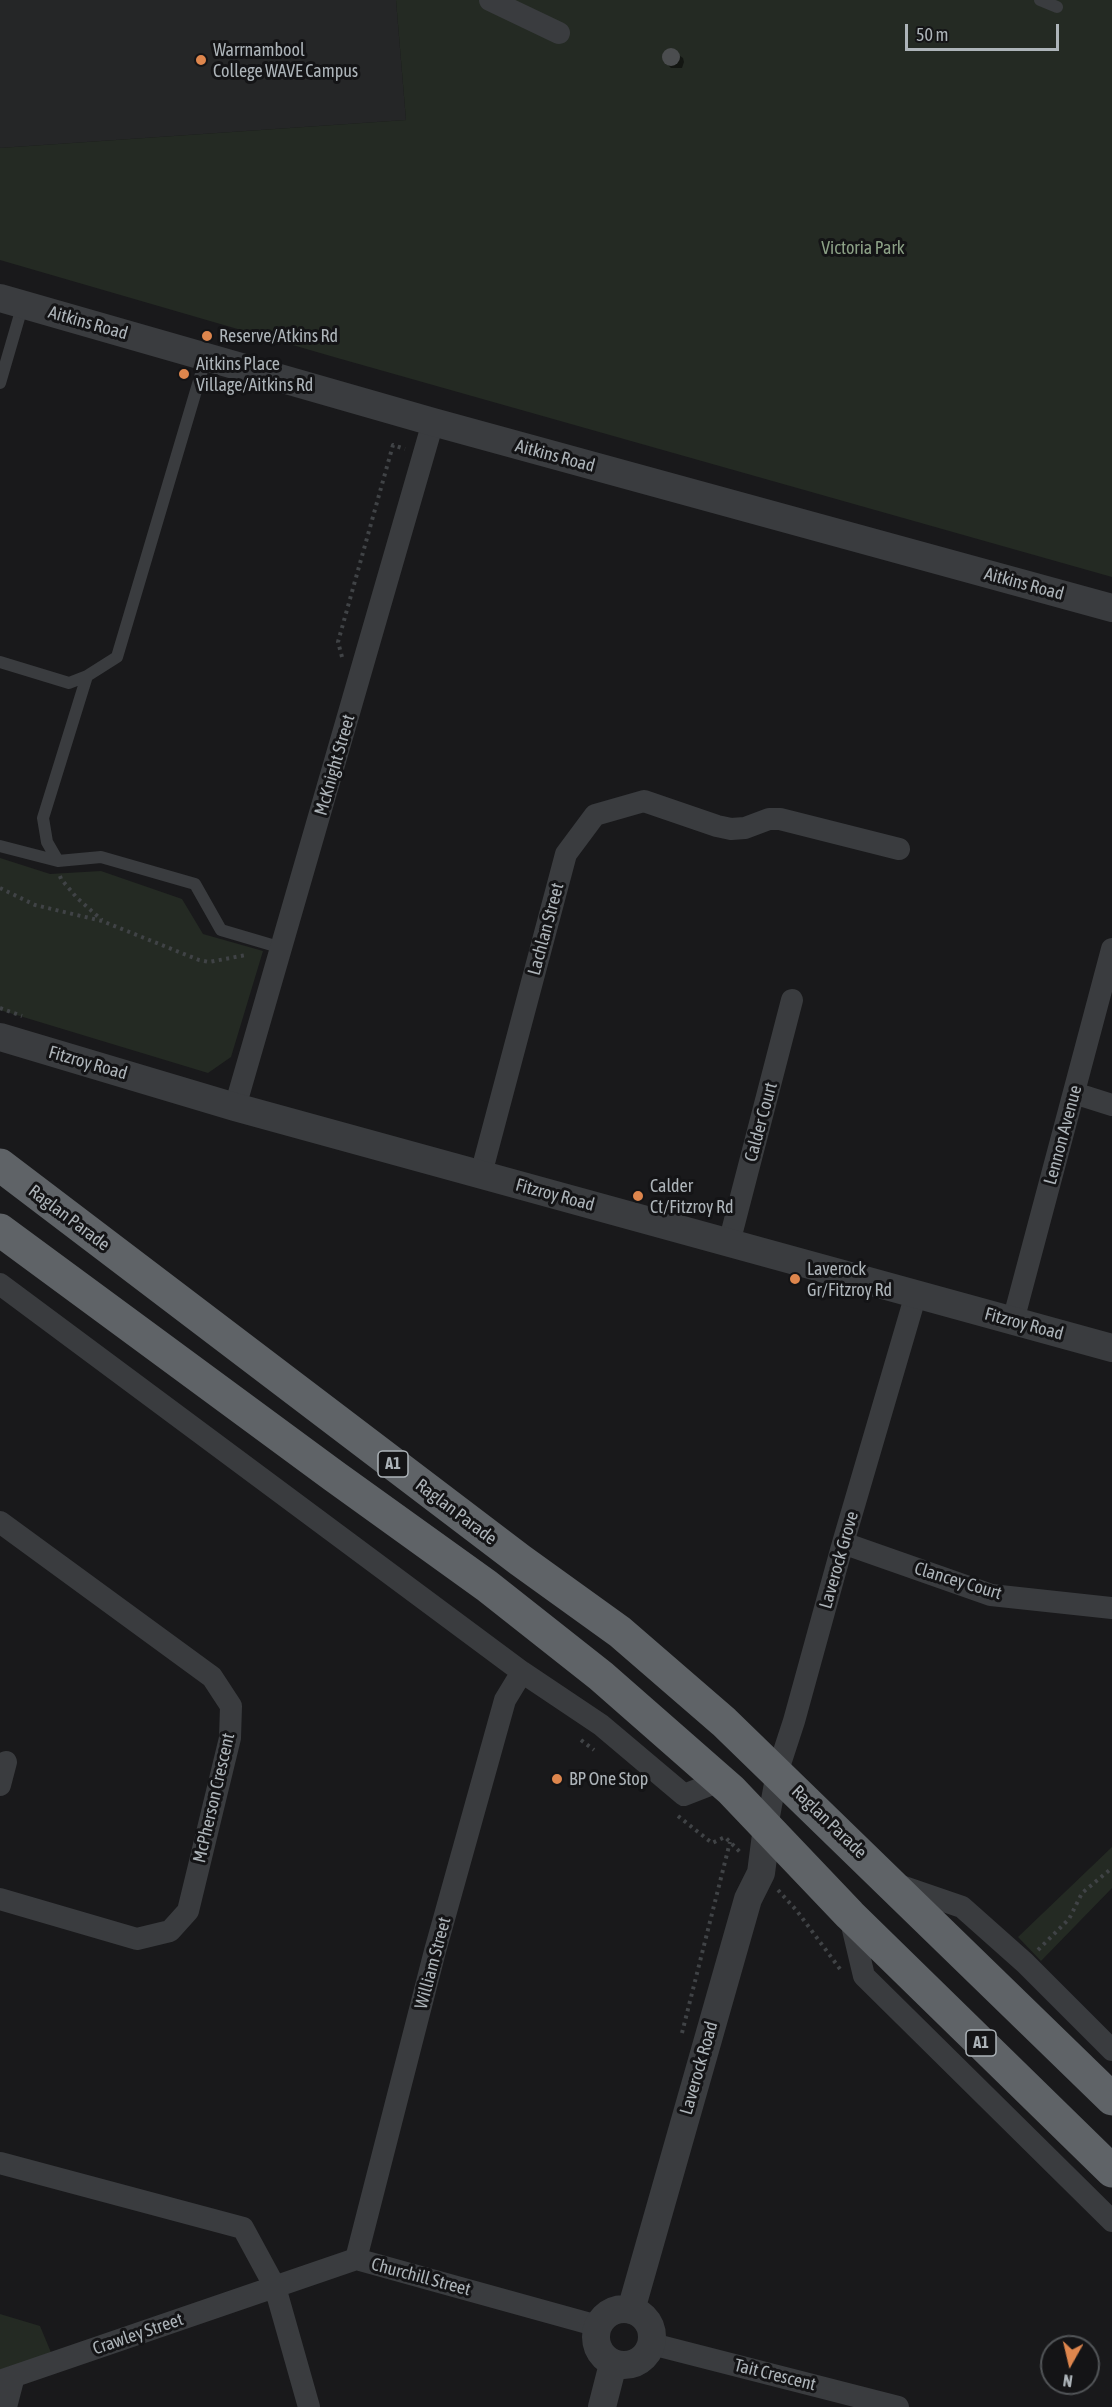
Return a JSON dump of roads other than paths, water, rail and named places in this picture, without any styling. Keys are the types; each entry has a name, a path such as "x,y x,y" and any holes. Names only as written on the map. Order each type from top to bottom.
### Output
{"highway":[{"name":"Raglan Parade","path":"0,1165 520,1560 620,1632 724,1722 1112,2099"},
{"name":"A1","path":"0,1230 487,1586 601,1676 720,1781 850,1915 1112,2171"}],"street":[{"path":"490,0 559,33"},
{"name":"Aitkins Road","path":"12,301 433,422 1112,608"},
{"name":"McKnight Street","path":"235,1107 274,945 433,422"},
{"name":"Lachlan Street","path":"482,1174 566,854 595,815 644,801 717,826 739,829 769,819 780,819 899,849"},
{"name":"Lennon Avenue","path":"1013,1321 1112,950"},
{"name":"Calder Court","path":"729,1243 792,1000"},
{"name":"Fitzroy Road","path":"0,1037 235,1107 1112,1348"},
{"path":"1074,1093 1112,1106"},
{"path":"0,1284 522,1672 601,1725 684,1795 720,1781"},
{"name":"Laverock Grove","path":"767,1827 777,1773 794,1721 916,1294"},
{"name":"McPherson Crescent","path":"0,1522 212,1677 231,1706 230,1738 188,1911 170,1931 137,1939 0,1899"},
{"name":"Clancey Court","path":"843,1543 991,1595 1112,1608"},
{"name":"William Street","path":"356,2259 435,1951 505,1700 522,1672"},
{"path":"0,1785 6,1762"},
{"name":"Laverock Road","path":"631,2310 742,1918 760,1873 767,1827"},
{"name":"Raglan Parade","path":"891,1883 962,1907 1025,1963 1112,2050"},
{"path":"850,1915 864,1976 1112,2221"},
{"path":"0,2163 243,2228 275,2287 309,2407"},
{"name":"Churchill Street","path":"275,2287 356,2259 598,2326"},
{"name":"Crawley Street","path":"7,2379 275,2287"},
{"path":"621,2309 631,2310 641,2315 648,2323 652,2333 651,2344 641,2360 623,2366 613,2364 604,2358 597,2348 595,2337 598,2326 611,2312 621,2309"},
{"name":"Tait Crescent","path":"651,2344 898,2407"},
{"path":"602,2407 613,2364"},
{"path":"6,2407 7,2379"}],"lane":[{"path":"1040,0 1057,8"},
{"path":"0,383 12,301"},
{"path":"0,662 69,683 87,676 117,657 206,356"},
{"path":"58,861 47,842 43,818 87,676"},
{"path":"0,846 58,861 101,856 195,884 221,930 274,945"}],"place":[{"name":"Warrnambool College WAVE Campus","path":"201,60"},
{"name":"Reserve/Atkins Rd","path":"207,336"},
{"name":"Aitkins Place Village/Aitkins Rd","path":"184,374"},
{"name":"Calder Ct/Fitzroy Rd","path":"638,1196"},
{"name":"Laverock Gr/Fitzroy Rd","path":"795,1279"},
{"name":"BP One Stop","path":"557,1779"}],"park label":[{"name":"Victoria Park","path":"863,248"}]}
